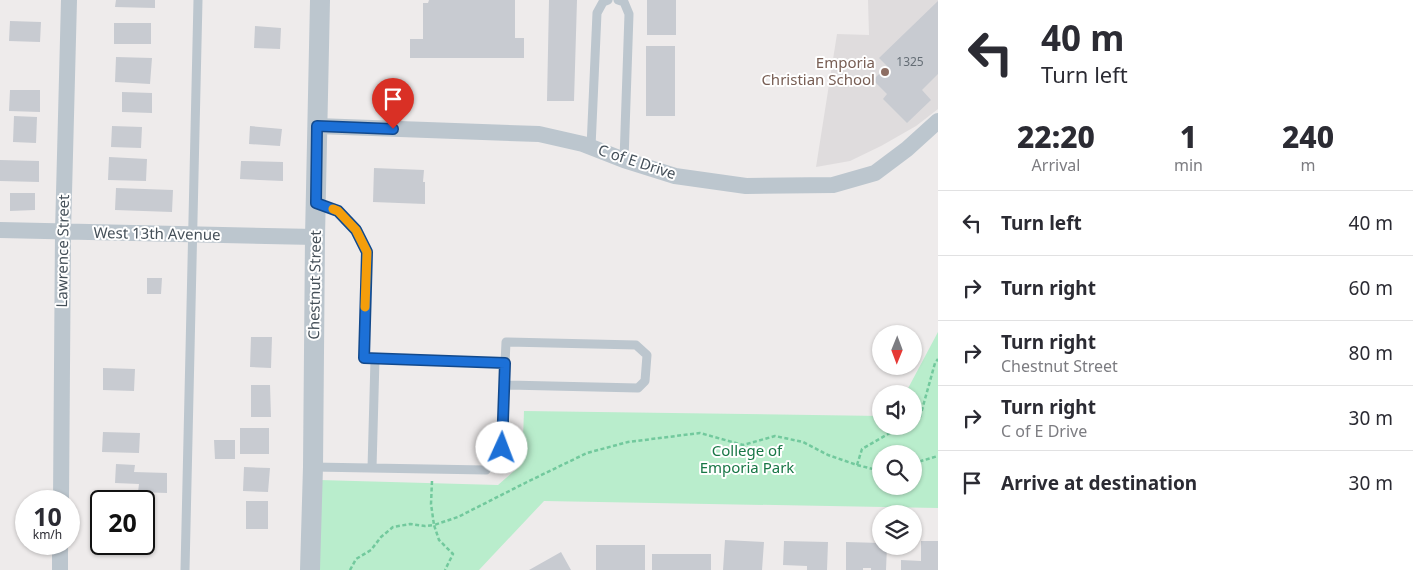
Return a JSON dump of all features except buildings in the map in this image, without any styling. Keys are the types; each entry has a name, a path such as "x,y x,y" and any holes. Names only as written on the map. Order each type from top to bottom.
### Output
{"street":[{"name":"Lawrence Street","path":"61,490 63,232 69,0"},
{"name":"Chestnut Street","path":"310,570 320,0"},
{"name":"C of E Drive","path":"317,126 538,134 583,144 674,176 746,186 833,185 874,173 907,149 938,121"},
{"name":"West 13th Avenue","path":"0,230 315,237"},
{"path":"60,555 60,570"}],"lane":[{"path":"185,570 198,0"},
{"path":"591,147 597,13 603,2 608,0"},
{"path":"618,0 624,2 629,14 624,160"},
{"path":"316,203 338,211 356,230 367,252 364,358 505,363"},
{"path":"313,467 486,470 502,448 504,385 506,342 636,346 647,355 645,381 638,388 504,385"},
{"path":"372,468 375,359"}],"path":[{"path":"922,410 938,359"},
{"path":"350,570 356,559 371,550 381,537 393,527 410,524 434,525 458,517 587,453 628,442 700,433 728,442 743,444 775,436 803,442 828,455 872,469"},
{"path":"857,465 862,449 886,435"},
{"path":"922,461 938,456"},
{"path":"433,470 431,504 434,525 440,540 454,554 445,570"}],"shaded area":[{"name":"Emporia Christian School","path":"868,0 938,0 938,109 916,126 850,161 816,167 837,34 869,35"}],"green space":[{"name":"College of Emporia Park","path":"938,332 938,508 922,508 922,505 872,505 872,507 544,501 479,570 316,570 319,480 498,485 522,464 524,411 872,416 872,435 922,435 922,385 910,385 915,375 922,375 922,362"}],"slow traffic":[{"path":"333,209 338,211 356,230 367,252 365,307"}],"place":[{"name":"Emporia Christian School","path":"885,72"}],"route":[{"path":"393,129 317,126 316,203 338,211 356,230 367,252 364,358 505,363 502,448"}]}
